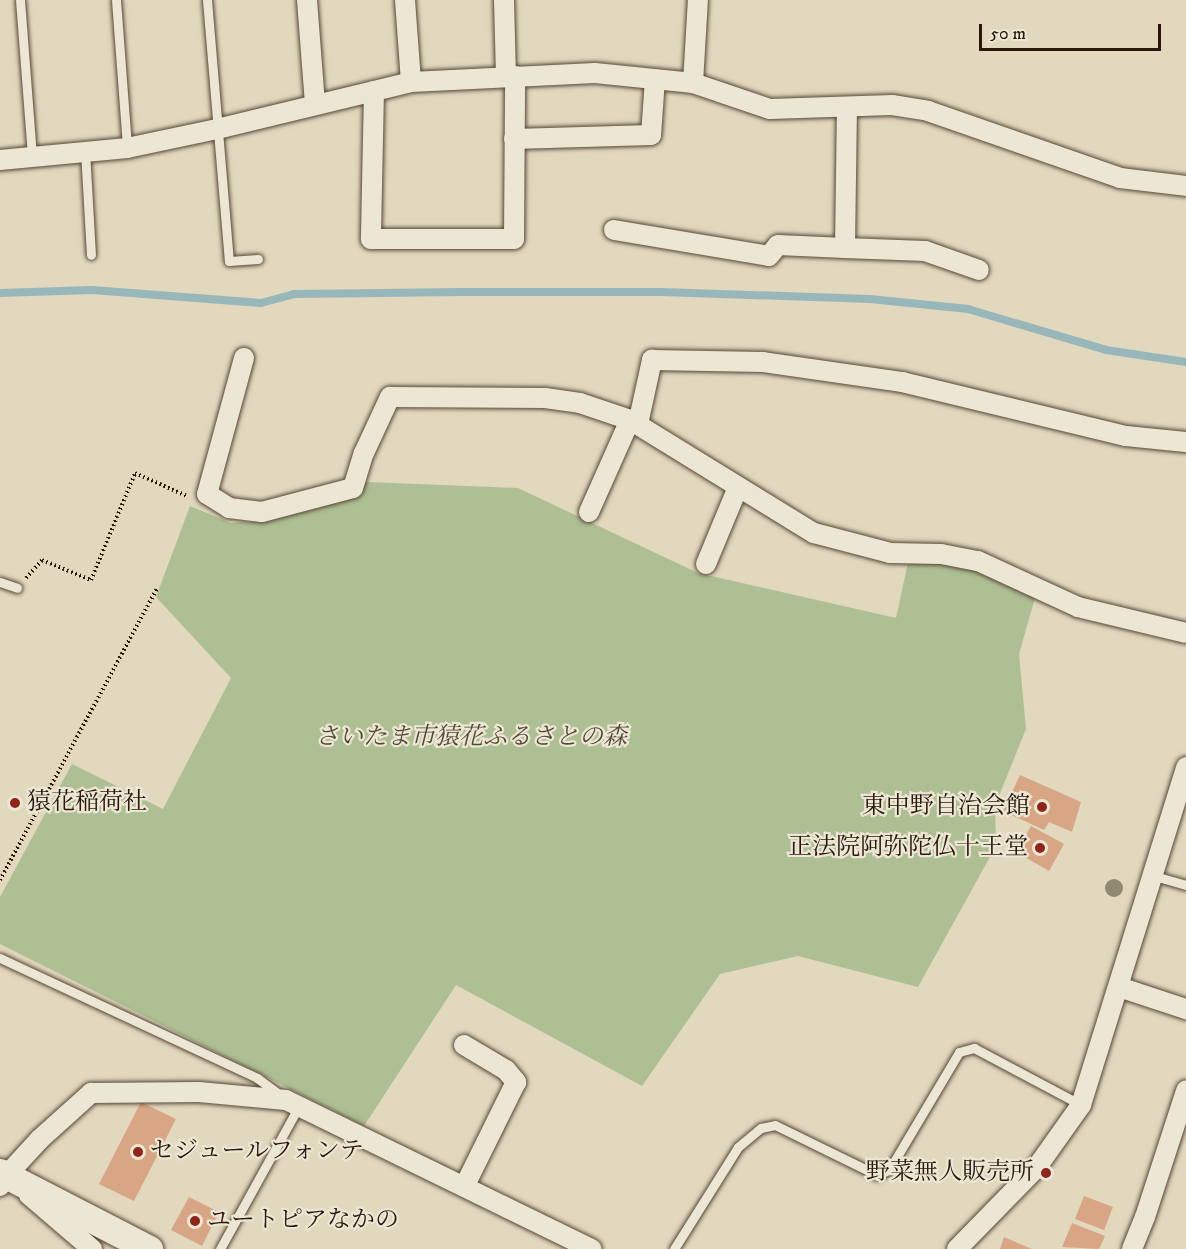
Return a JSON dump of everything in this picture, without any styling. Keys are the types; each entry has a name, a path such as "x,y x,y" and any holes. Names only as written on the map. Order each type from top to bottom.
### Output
{"street":[{"path":"307,0 315,105"},
{"path":"405,0 411,82"},
{"path":"374,91 371,239 514,239 514,139 504,0"},
{"path":"693,83 698,0"},
{"path":"0,160 127,147 217,129 411,82 595,73 693,83 770,109 892,105 928,111 1120,178 1186,186"},
{"path":"514,139 651,135 655,79"},
{"path":"844,248 847,107"},
{"path":"614,230 769,256 778,245 925,251 979,270"},
{"path":"244,358 207,494 229,508 262,512 353,488 364,453 390,397 545,398 580,403 634,422 813,533 890,553 941,554 978,561 1078,607 1186,633"},
{"path":"589,512 634,422 652,360 763,362 902,382 1126,436 1186,442"},
{"path":"706,564 738,487"},
{"path":"957,1249 1037,1167 1081,1105 1186,767"},
{"path":"1119,987 1186,1009"},
{"path":"464,1045 506,1070 516,1082 464,1187"},
{"path":"1132,1249 1146,1217 1186,1091"},
{"path":"2,1178 91,1092 200,1092 292,1103 592,1249"},
{"path":"2,1178 92,1249"},
{"path":"2,1178 149,1249"}],"lane":[{"path":"20,0 32,155"},
{"path":"116,0 127,147"},
{"path":"207,0 229,261 258,259"},
{"path":"85,151 91,255"},
{"path":"0,582 17,588"},
{"path":"1151,875 1186,885"},
{"path":"0,958 257,1078 292,1103 220,1249"},
{"path":"674,1249 738,1147 761,1128 775,1125 877,1175 889,1170 959,1052 974,1048 1081,1105"}],"path":[{"path":"17,588 42,560 91,580 135,472 189,497"},
{"path":"0,880 157,588"}],"green space":[{"name":"さいたま市猿花ふるさとの森","path":"367,482 518,488 698,573 896,618 909,558 975,570 1037,591 1019,654 1026,729 995,806 996,846 918,987 798,956 720,974 642,1086 456,985 364,1126 0,944 0,897 72,764 163,809 231,678 156,597 190,506 231,523 261,521 359,492"}],"building":[{"path":"1020,775 1081,802 1072,832 1049,822 1044,830 1003,811"},
{"name":"正法院阿弥陀仏十王堂","path":"1031,826 1064,844 1049,871 1016,852"},
{"name":"セジュールフォンテ","path":"141,1102 176,1119 134,1201 99,1184"},
{"path":"1084,1196 1113,1207 1104,1230 1075,1219"},
{"name":"ユートピアなかの","path":"189,1197 219,1212 202,1246 171,1230"},
{"path":"1072,1223 1105,1236 1099,1249 1062,1247"},
{"path":"1004,1237 1032,1249 1000,1249"}],"waterway":[{"path":"0,293 92,290 261,303 294,294 462,292 661,292 870,299 968,309 1106,350 1186,362"}],"place":[{"name":"猿花稲荷社","path":"15,803"},
{"name":"東中野自治会館","path":"1042,807"},
{"name":"正法院阿弥陀仏十王堂","path":"1040,848"},
{"name":"セジュールフォンテ","path":"138,1152"},
{"name":"野菜無人販売所","path":"1046,1173"},
{"name":"ユートピアなかの","path":"195,1221"}]}
